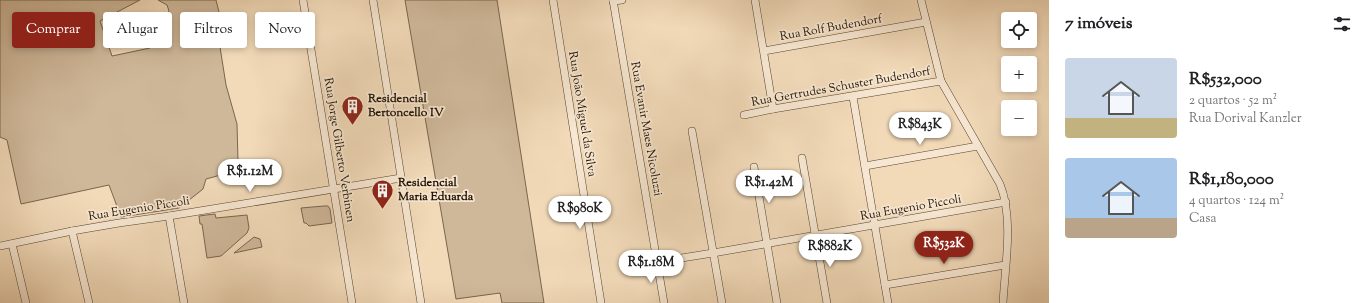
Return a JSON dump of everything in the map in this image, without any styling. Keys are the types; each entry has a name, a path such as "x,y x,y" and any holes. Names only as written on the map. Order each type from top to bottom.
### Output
{"street":[{"name":"Rua Jorge Gilberto Verbinen","path":"303,0 352,303"},
{"path":"373,0 421,303"},
{"name":"Rua João Miguel da Silva","path":"553,0 601,303"},
{"path":"613,1 622,0"},
{"path":"755,0 773,109"},
{"path":"921,0 941,81 1000,184 1006,202 1007,229 1002,303"},
{"name":"Rua Evanir Maes Nicoluzzi","path":"613,1 664,303"},
{"name":"Rua Rolf Budendorf","path":"764,51 926,22"},
{"name":"Rua Gertrudes Schuster Budendorf","path":"744,116 773,109 941,81"},
{"path":"852,97 888,303"},
{"path":"692,131 722,303"},
{"path":"865,166 978,146"},
{"path":"802,158 827,303"},
{"path":"754,167 777,303"},
{"name":"Rua Eugenio Piccoli","path":"0,246 72,231 401,178"},
{"name":"Rua Eugenio Piccoli","path":"631,266 815,236 1006,202"},
{"path":"169,216 184,303"},
{"path":"72,231 89,303"},
{"path":"12,244 26,303"},
{"path":"885,284 1005,265"}],"shaded area":[{"path":"0,0 140,0 117,12 103,12 103,19 100,21 103,30 103,48 109,48 112,56 150,48 172,48 172,12 168,12 167,5 158,0 216,0 219,12 180,12 180,48 220,48 226,85 237,124 238,161 228,173 206,179 203,189 179,208 121,217 109,185 21,204 7,140 0,137"},
{"path":"405,0 497,0 544,303 502,303 500,293 456,299"},
{"path":"328,206 330,209 332,223 309,226 304,223 301,208"},
{"path":"215,214 216,218 247,215 249,228 247,233 221,256 207,258 202,224 200,224 199,216"},
{"path":"254,237 260,239 262,247 234,253"}],"place":[{"name":"Residencial Bertoncello IV","path":"352,126"},
{"name":"Residencial Maria Eduarda","path":"383,210"}]}
